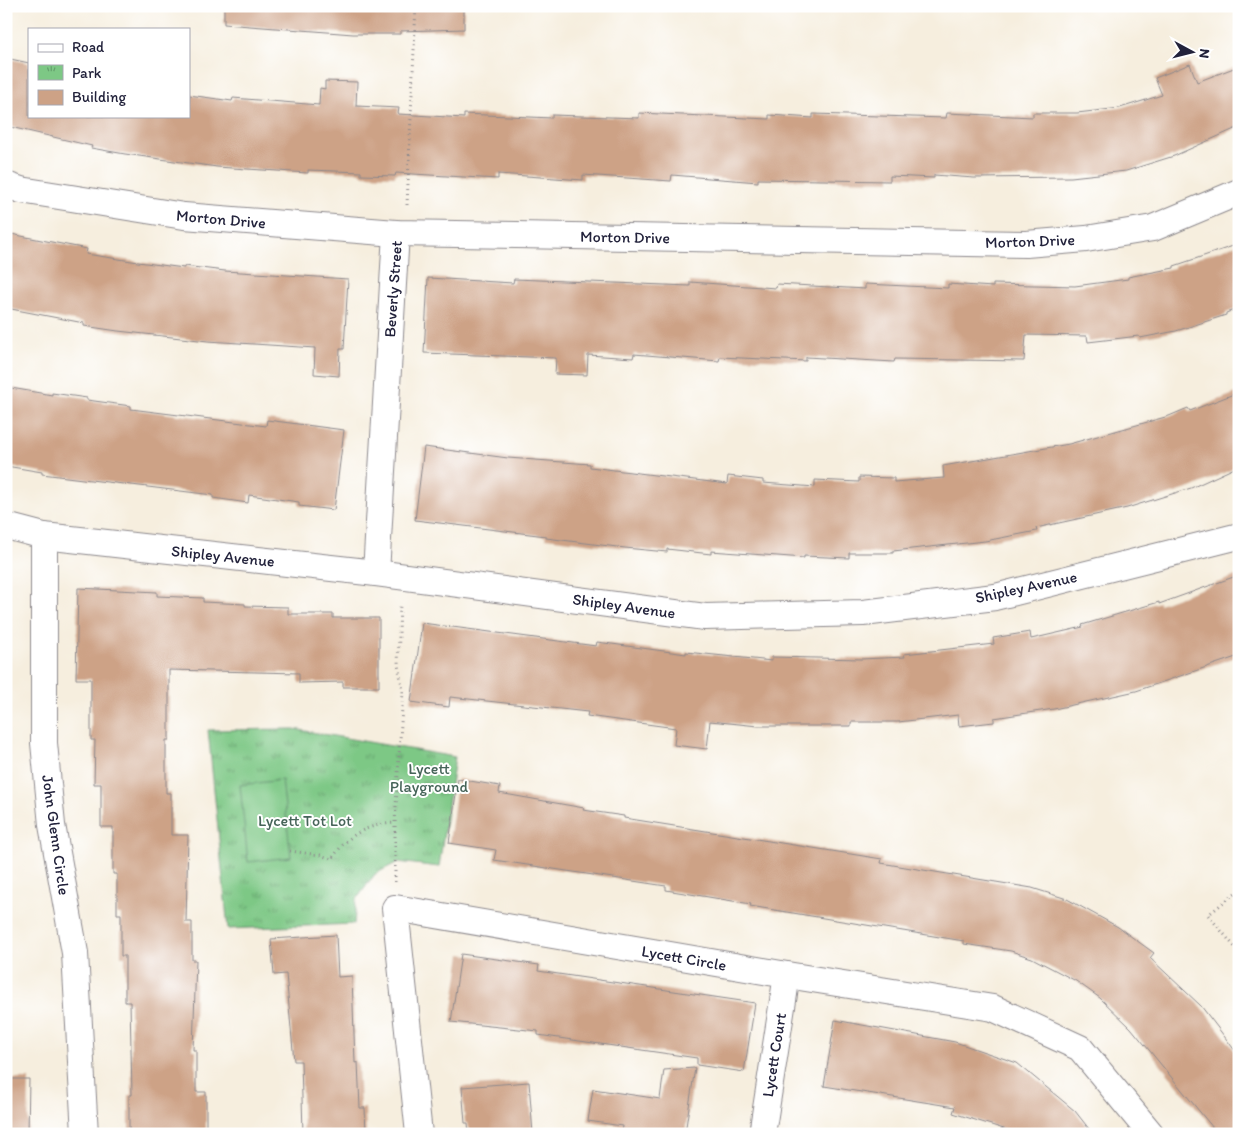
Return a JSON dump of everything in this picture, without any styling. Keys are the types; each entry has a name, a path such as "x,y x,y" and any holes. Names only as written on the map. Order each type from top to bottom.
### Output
{"street":[{"name":"Morton Drive","path":"6,185 21,190 184,216 396,233 1026,244 1086,239 1153,228 1239,192"},
{"name":"Beverly Street","path":"376,573 396,233"},
{"name":"Shipley Avenue","path":"6,526 44,536 402,576 705,616 863,613 995,596 1239,536"},
{"name":"John Glenn Circle","path":"44,536 44,744 52,825 75,953 85,1134"},
{"name":"Lycett Circle","path":"395,908 787,976 993,1008 1080,1048 1151,1134"},
{"path":"395,908 419,1134"},
{"name":"Lycett Court","path":"762,1134 787,976"}],"path":[{"name":"Beverly Street","path":"396,233 407,209 416,6"},
{"path":"395,908 395,823 398,744 403,691 398,665 402,576"},
{"path":"290,851 320,855 332,859 351,836 363,829 395,823"},
{"path":"1239,890 1208,916 1239,952"}],"green space":[{"name":"Lycett Tot Lot","path":"294,729 455,757 439,867 398,862 375,874 356,900 354,924 228,929 208,730"},
{"path":"282,780 291,857 248,862 240,785"}],"building":[{"path":"224,6 464,6 464,29 400,31 400,34 353,34 224,24"},
{"path":"6,58 28,63 28,118 190,118 190,95 232,101 233,98 319,105 320,88 325,89 325,81 357,82 356,106 399,108 398,114 464,118 464,114 552,118 552,115 639,118 639,113 769,119 769,115 813,118 813,114 946,118 947,113 1033,117 1033,113 1077,113 1120,108 1162,95 1155,78 1190,64 1197,82 1239,66 1239,127 1174,156 1126,171 1071,177 974,178 934,175 934,178 890,176 890,181 758,179 758,182 672,175 671,181 583,175 583,180 498,174 498,179 396,173 395,176 361,175 361,172 308,170 308,173 217,167 125,154 91,148 92,146 6,126"},
{"path":"6,233 87,249 86,254 138,262 184,268 184,266 225,271 348,279 344,349 340,349 339,376 314,374 315,348 208,341 118,331 84,326 84,323 6,308"},
{"path":"1239,244 1239,308 1226,313 1226,315 1176,331 1140,338 1139,336 1088,342 1087,336 1026,335 1024,361 895,359 894,362 806,357 806,361 720,357 719,361 634,354 633,358 588,355 587,375 555,374 556,358 424,353 428,278 513,283 514,279 690,286 690,282 776,288 777,284 865,289 865,284 948,288 948,284 993,287 993,284 1075,286 1128,279 1128,277 1174,268 1174,266"},
{"path":"11,388 52,395 52,393 87,398 87,400 131,406 131,409 266,426 267,420 344,430 334,510 299,506 299,502 249,495 248,503 213,498 213,495 42,474 42,472 6,466 6,418"},
{"path":"1239,392 1239,466 1191,488 1127,508 1036,528 1037,531 985,541 893,551 893,553 849,553 849,558 804,556 804,558 711,551 711,554 667,549 667,552 625,548 415,520 424,447 508,458 590,464 590,467 727,484 728,476 763,480 763,483 815,487 815,480 859,482 859,477 894,478 894,482 944,478 943,466 1069,444 1169,416 1188,408 1190,411"},
{"path":"1239,575 1239,656 1136,691 1054,709 994,718 994,722 959,726 958,715 898,722 851,722 851,726 758,726 710,721 707,749 674,745 676,728 587,716 588,712 450,697 449,707 411,702 422,623 596,646 597,642 686,654 686,652 772,661 772,657 861,659 905,657 904,654 994,644 993,638 1030,632 1031,639 1083,627 1082,625 1159,602 1159,604"},
{"path":"78,588 157,592 157,596 203,598 203,602 245,604 245,606 288,607 288,614 333,614 333,618 379,618 379,687 343,687 343,682 299,683 299,673 169,670 169,740 166,740 166,793 171,793 171,835 188,835 186,922 192,922 192,960 196,960 193,1050 196,1050 196,1092 206,1092 206,1131 129,1134 129,1095 132,1095 130,1002 125,1002 125,956 121,956 121,914 117,914 117,874 113,874 113,827 101,827 101,784 94,784 95,740 91,740 91,679 76,679"},
{"path":"458,779 500,786 499,793 584,808 583,810 882,859 881,863 1032,888 1067,899 1118,927 1154,953 1150,958 1201,1006 1221,1032 1239,1056 1239,1127 1230,1134 1218,1134 1131,1028 1100,998 1076,981 1032,958 1011,951 964,944 964,941 750,906 751,904 666,890 666,886 494,860 496,850 449,843"},
{"path":"336,935 338,977 352,976 355,1063 358,1062 360,1108 365,1108 366,1134 303,1134 301,1061 294,1061 286,974 274,975 271,939"},
{"path":"461,954 539,965 538,971 755,1003 744,1072 697,1065 697,1058 538,1035 538,1031 451,1022"},
{"path":"835,1020 955,1042 1017,1063 1075,1111 1093,1134 1020,1134 953,1113 955,1107 824,1086"},
{"path":"695,1068 685,1133 663,1129 662,1134 621,1134 622,1126 588,1121 593,1089 660,1099 664,1070"},
{"path":"6,1079 29,1079 28,1134 6,1134"},
{"path":"529,1082 533,1134 469,1134 468,1123 465,1123 462,1087"}],"park label":[{"name":"Lycett Playground","path":"429,777"}]}
